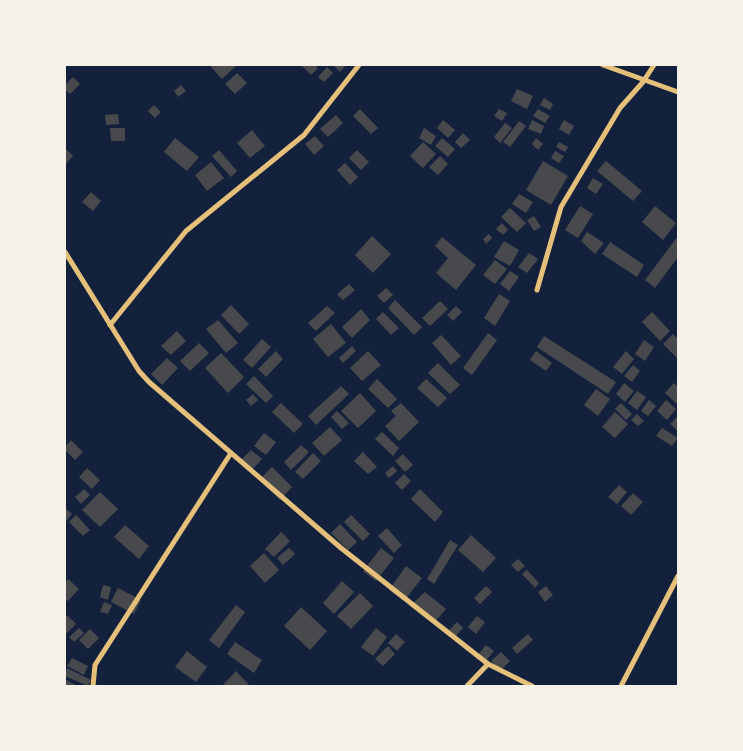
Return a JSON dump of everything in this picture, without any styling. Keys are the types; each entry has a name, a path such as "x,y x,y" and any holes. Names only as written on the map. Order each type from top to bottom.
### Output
{"street":[{"path":"110,325 186,231 304,135 359,65"},
{"path":"603,65 678,92"},
{"path":"537,290 561,207 620,108 654,65"},
{"path":"66,256 139,371 149,382 341,548 488,664 532,686"},
{"path":"93,686 95,665 231,452"},
{"path":"621,686 678,576"},
{"path":"467,686 488,664"}],"building":[{"path":"213,65 237,65 222,79 211,67"},
{"path":"301,65 315,65 318,68 311,75"},
{"path":"335,65 346,65 340,72"},
{"path":"327,67 333,73 324,82 318,77"},
{"path":"237,73 247,83 235,94 225,84"},
{"path":"73,77 80,84 70,94 65,90 65,85"},
{"path":"181,85 186,91 178,97 174,91"},
{"path":"517,89 533,96 527,109 511,101"},
{"path":"544,98 553,104 550,110 540,105"},
{"path":"154,105 161,112 155,118 148,111"},
{"path":"360,109 378,128 371,134 353,116"},
{"path":"499,109 507,113 502,121 494,116"},
{"path":"538,109 550,116 545,123 533,116"},
{"path":"118,114 119,124 106,125 105,115"},
{"path":"336,115 343,123 328,137 320,129"},
{"path":"443,120 455,130 448,138 437,128"},
{"path":"532,120 544,126 541,134 528,129"},
{"path":"564,120 574,126 569,135 559,129"},
{"path":"519,121 526,126 510,147 503,142"},
{"path":"505,123 512,128 500,143 494,137"},
{"path":"110,128 125,128 125,141 111,141"},
{"path":"424,128 436,136 431,145 419,138"},
{"path":"252,130 265,146 250,158 237,143"},
{"path":"463,133 470,140 461,148 455,142"},
{"path":"315,136 324,146 314,155 305,144"},
{"path":"175,138 199,157 187,171 164,152"},
{"path":"442,138 455,149 448,157 435,146"},
{"path":"536,138 543,144 538,150 532,144"},
{"path":"423,142 436,154 423,168 410,156"},
{"path":"559,142 568,147 565,152 556,147"},
{"path":"65,148 73,156 65,165"},
{"path":"219,150 237,171 231,177 212,156"},
{"path":"357,150 369,162 361,170 349,158"},
{"path":"555,151 564,156 559,163 551,158"},
{"path":"440,156 448,164 438,175 429,167"},
{"path":"543,161 568,176 551,205 526,190"},
{"path":"606,161 642,191 633,201 597,171"},
{"path":"211,162 224,178 207,191 195,175"},
{"path":"345,163 358,177 350,185 337,170"},
{"path":"593,178 603,184 596,194 587,188"},
{"path":"91,192 101,201 93,211 82,202"},
{"path":"519,194 533,202 526,213 512,204"},
{"path":"580,206 593,214 578,238 565,230"},
{"path":"655,206 676,223 663,240 642,222"},
{"path":"510,208 526,223 517,232 501,217"},
{"path":"534,216 541,227 534,231 527,220"},
{"path":"502,223 508,230 503,235 496,229"},
{"path":"587,232 604,243 595,254 581,241"},
{"path":"489,234 492,238 486,244 483,239"},
{"path":"372,236 391,254 373,273 355,255"},
{"path":"678,236 678,257 655,288 645,280"},
{"path":"442,237 476,265 456,290 436,273 448,258 435,246"},
{"path":"504,241 519,250 510,266 494,257"},
{"path":"610,242 644,265 637,277 602,254"},
{"path":"529,253 538,259 527,273 518,267"},
{"path":"495,260 507,269 495,284 483,275"},
{"path":"510,271 519,277 509,291 500,284"},
{"path":"349,284 355,290 343,300 337,294"},
{"path":"386,288 393,295 384,303 377,296"},
{"path":"499,294 510,301 495,326 484,318"},
{"path":"395,300 422,327 414,335 388,308"},
{"path":"440,301 448,309 430,326 422,318"},
{"path":"231,305 249,324 239,334 221,315"},
{"path":"327,306 335,313 316,331 308,323"},
{"path":"456,306 462,312 453,321 447,315"},
{"path":"361,309 370,320 352,338 342,327"},
{"path":"383,312 399,328 391,335 376,319"},
{"path":"652,312 670,331 660,341 642,322"},
{"path":"218,320 238,343 226,353 206,329"},
{"path":"331,324 346,343 328,357 313,339"},
{"path":"177,331 186,341 171,355 161,346"},
{"path":"488,333 497,340 472,375 463,368"},
{"path":"673,334 678,339 678,359 663,344"},
{"path":"441,335 461,356 451,365 432,343"},
{"path":"544,336 616,382 608,394 537,347"},
{"path":"262,339 271,347 252,368 243,360"},
{"path":"644,340 654,347 645,361 635,354"},
{"path":"199,343 209,353 190,371 180,361"},
{"path":"352,346 356,351 343,363 339,358"},
{"path":"276,351 283,359 266,377 258,369"},
{"path":"368,351 381,365 362,381 350,368"},
{"path":"536,351 552,363 546,371 530,360"},
{"path":"626,351 634,359 622,374 613,367"},
{"path":"221,353 244,377 228,393 205,368"},
{"path":"167,358 178,368 162,385 151,374"},
{"path":"438,363 460,385 450,394 428,373"},
{"path":"633,365 640,371 632,382 624,376"},
{"path":"254,376 273,396 266,403 246,384"},
{"path":"377,379 397,399 388,408 368,389"},
{"path":"426,379 447,398 438,407 417,388"},
{"path":"624,383 634,391 625,402 616,394"},
{"path":"674,383 678,387 678,405 665,393"},
{"path":"341,386 349,394 316,425 308,416"},
{"path":"596,389 610,399 598,416 584,405"},
{"path":"637,391 646,397 637,410 628,403"},
{"path":"360,393 376,411 358,428 341,411"},
{"path":"253,394 258,400 251,406 246,400"},
{"path":"649,400 656,406 648,416 641,411"},
{"path":"666,400 676,409 667,420 657,411"},
{"path":"281,403 303,424 294,433 272,412"},
{"path":"401,403 419,422 399,441 385,426 396,416 391,411"},
{"path":"621,403 632,414 626,420 615,409"},
{"path":"337,411 349,423 342,429 331,417"},
{"path":"615,412 628,424 615,438 602,427"},
{"path":"637,414 644,421 638,426 631,420"},
{"path":"678,416 678,431 670,424"},
{"path":"330,427 342,440 324,456 312,443"},
{"path":"662,428 678,438 672,446 656,436"},
{"path":"382,432 399,448 393,456 375,439"},
{"path":"264,433 276,442 266,455 254,446"},
{"path":"71,440 83,452 75,460 65,450 65,447"},
{"path":"301,445 309,452 291,470 284,462"},
{"path":"251,450 262,459 252,470 241,460"},
{"path":"363,452 377,467 368,474 354,461"},
{"path":"313,453 321,461 303,479 295,472"},
{"path":"403,454 413,465 405,472 395,461"},
{"path":"393,466 397,471 389,478 385,473"},
{"path":"272,467 292,487 280,500 259,480"},
{"path":"87,468 100,480 92,489 79,477"},
{"path":"404,474 411,481 402,490 395,483"},
{"path":"619,485 627,492 617,504 608,497"},
{"path":"84,489 90,495 81,504 75,497"},
{"path":"420,489 443,512 435,522 411,499"},
{"path":"100,492 118,509 100,527 82,510"},
{"path":"633,493 643,502 631,515 621,506"},
{"path":"65,508 72,514 65,522"},
{"path":"76,515 90,530 83,536 69,522"},
{"path":"351,515 370,534 363,541 344,522"},
{"path":"340,524 357,542 348,550 331,533"},
{"path":"125,525 149,546 139,559 114,537"},
{"path":"387,528 402,545 394,553 378,536"},
{"path":"281,532 290,541 274,557 265,549"},
{"path":"471,535 496,558 483,572 458,550"},
{"path":"450,540 458,545 434,584 427,579"},
{"path":"289,548 295,554 283,565 277,558"},
{"path":"381,548 394,558 376,581 363,571"},
{"path":"264,553 279,570 265,583 250,566"},
{"path":"518,559 525,566 518,572 511,565"},
{"path":"406,566 422,578 404,601 389,590"},
{"path":"527,570 539,583 535,588 522,574"},
{"path":"68,579 79,589 68,601 65,599 65,583"},
{"path":"342,581 354,592 334,614 323,603"},
{"path":"103,585 111,587 108,600 100,597"},
{"path":"486,586 492,592 480,604 474,598"},
{"path":"546,586 553,595 545,602 538,592"},
{"path":"118,588 141,600 134,614 111,602"},
{"path":"425,592 446,609 433,624 410,606"},
{"path":"360,593 373,606 351,629 337,616"},
{"path":"104,602 112,605 108,614 100,612"},
{"path":"236,605 245,612 219,648 209,640"},
{"path":"301,607 327,631 310,650 284,626"},
{"path":"67,615 76,624 65,635 65,618"},
{"path":"477,616 485,622 476,634 468,627"},
{"path":"457,622 463,628 456,636 449,630"},
{"path":"79,628 84,633 74,642 69,637"},
{"path":"376,628 387,637 373,656 361,647"},
{"path":"90,629 99,638 88,649 79,640"},
{"path":"396,634 405,642 397,651 388,643"},
{"path":"528,634 533,640 517,654 512,648"},
{"path":"235,642 262,660 254,673 227,654"},
{"path":"486,645 494,651 486,661 478,655"},
{"path":"388,646 395,654 383,666 375,659"},
{"path":"187,651 207,667 196,682 175,667"},
{"path":"501,652 510,661 500,671 491,661"},
{"path":"72,658 88,666 84,675 67,666"},
{"path":"67,668 91,680 88,686 65,676"},
{"path":"236,671 250,686 222,686"},
{"path":"65,679 77,686 65,686"}]}
